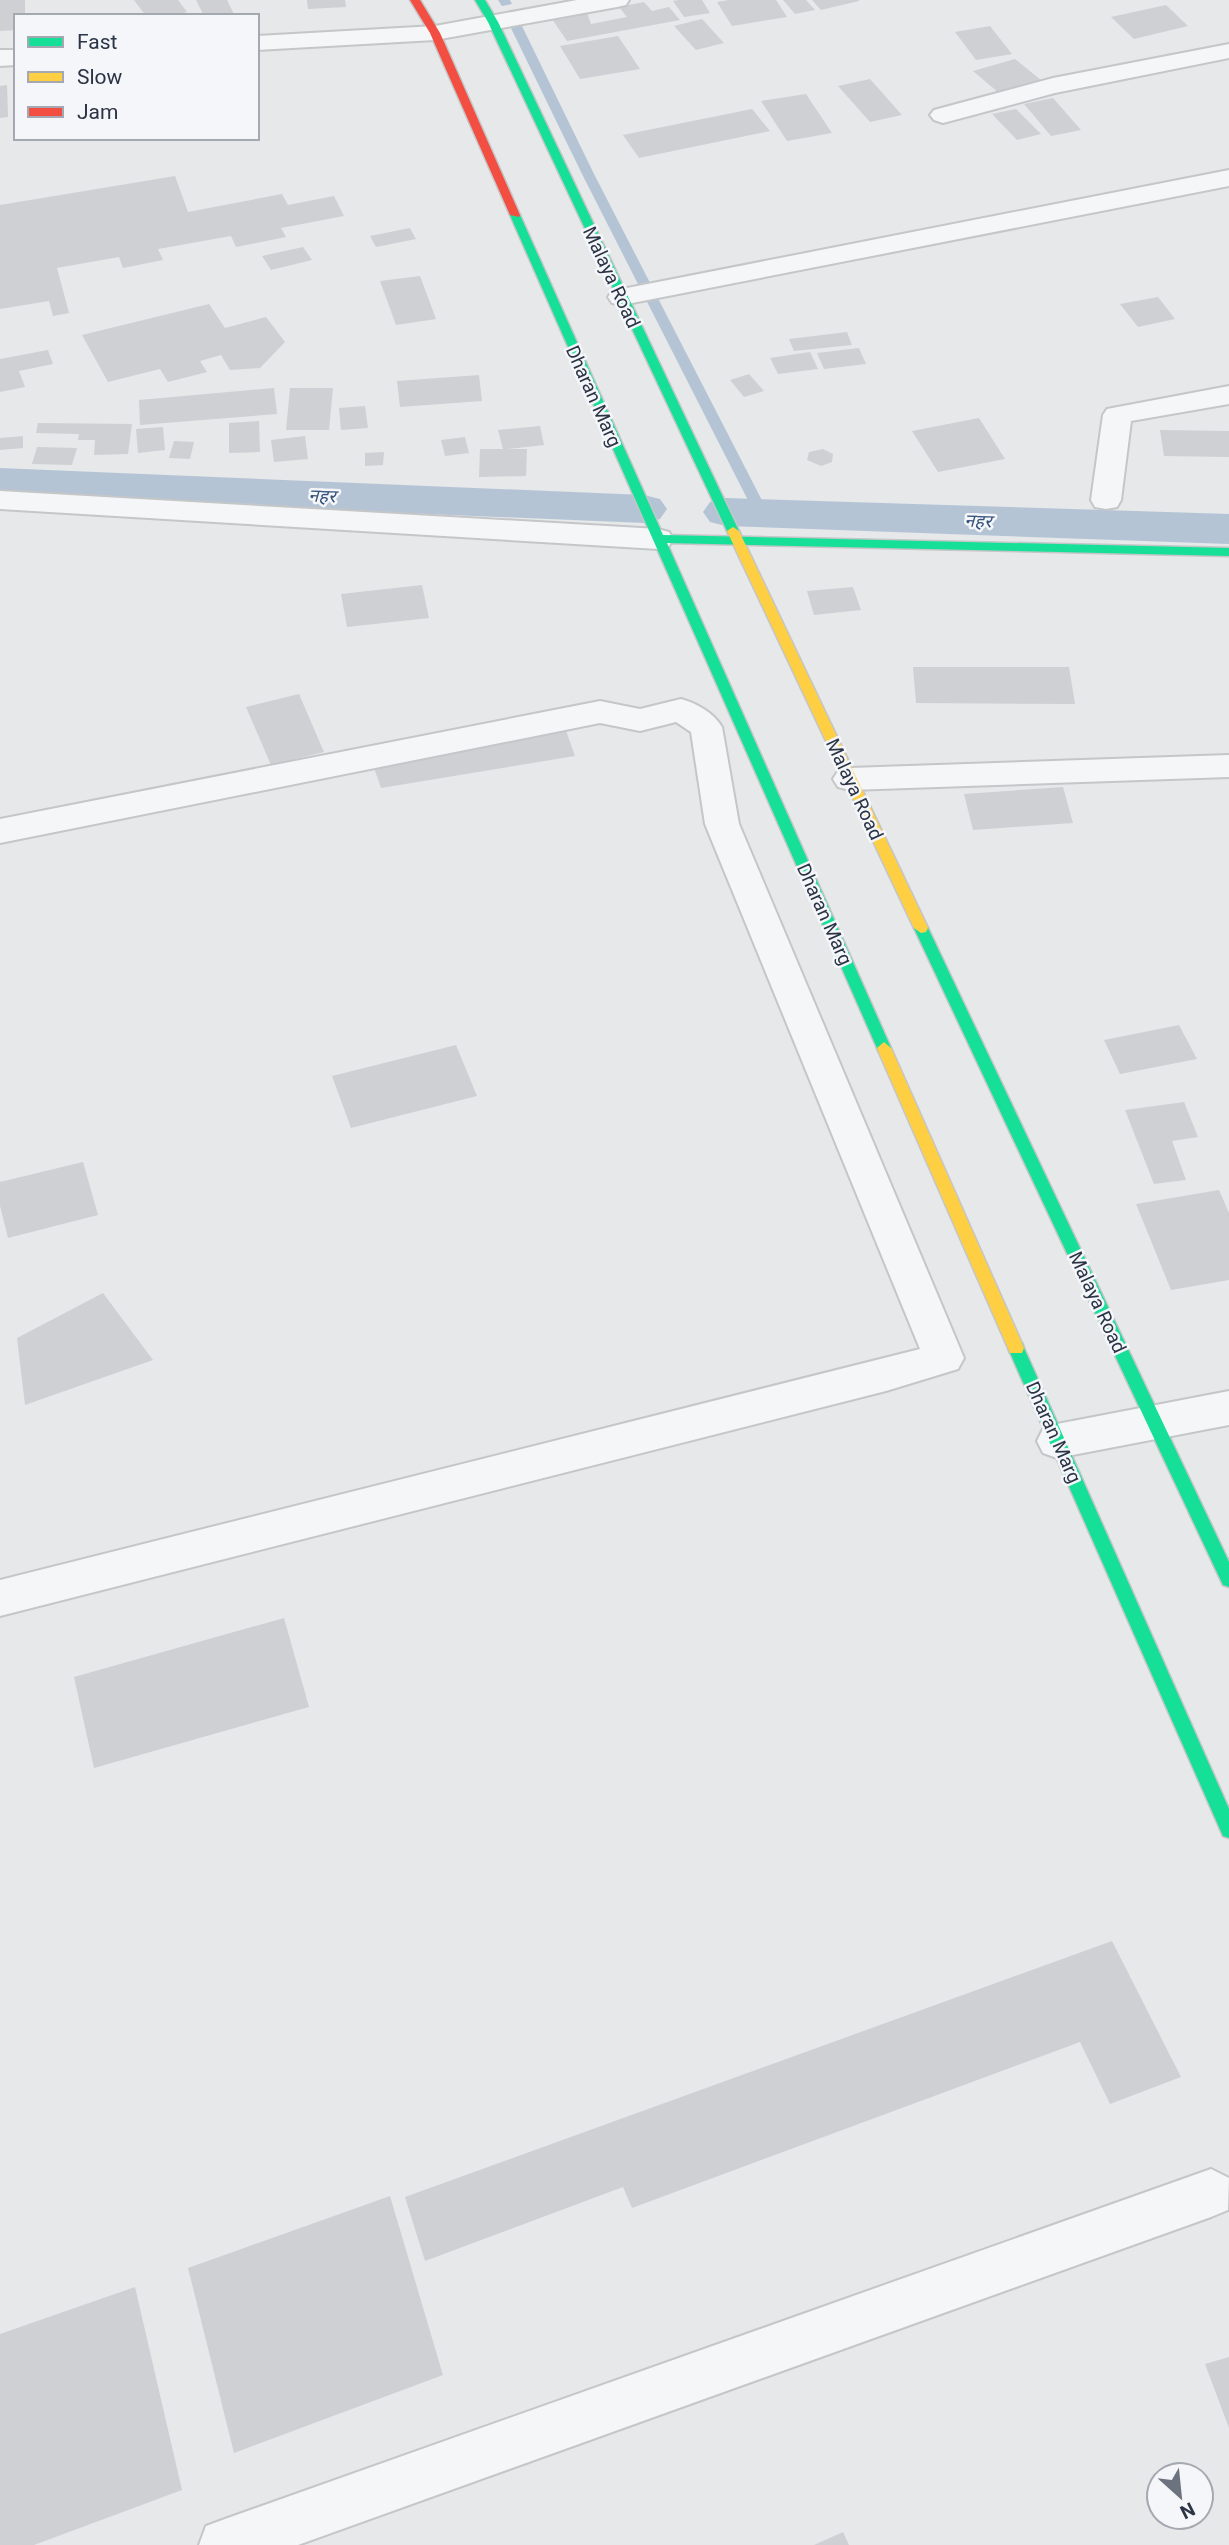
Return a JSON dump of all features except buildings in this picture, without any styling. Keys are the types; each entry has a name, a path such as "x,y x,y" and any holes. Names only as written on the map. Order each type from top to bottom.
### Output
{"main road":[{"name":"Dharan Marg","path":"415,0 435,33 1229,1830"},
{"name":"Malaya Road","path":"480,0 493,22 1229,1580"},
{"path":"658,539 1229,552"}],"street":[{"path":"259,43 435,33 617,0"},
{"path":"943,115 1053,86 1229,51"},
{"path":"622,297 1229,178"},
{"path":"1107,500 1117,415 1229,395"},
{"path":"0,500 658,539"},
{"path":"0,831 600,712 640,720 681,710 706,727 722,824 944,1357 873,1379 0,1598"},
{"path":"850,779 1229,766"},
{"path":"1058,1441 1229,1408"},
{"path":"225,2545 1211,2193"}],"waterway":[{"path":"504,0 506,4"},
{"path":"514,22 588,174 762,514"},
{"name":"नहर","path":"0,482 644,509"},
{"name":"नहर","path":"726,512 1229,529"}],"traffic: fast":[{"path":"480,0 493,22 733,531"},
{"path":"515,215 884,1048"},
{"path":"658,539 1229,552"},
{"path":"921,928 1229,1580"},
{"path":"1016,1348 1229,1830"}],"traffic: slow":[{"path":"733,531 921,928"},
{"path":"884,1048 1016,1348"}],"traffic: jam":[{"path":"415,0 435,33 515,215"}]}
